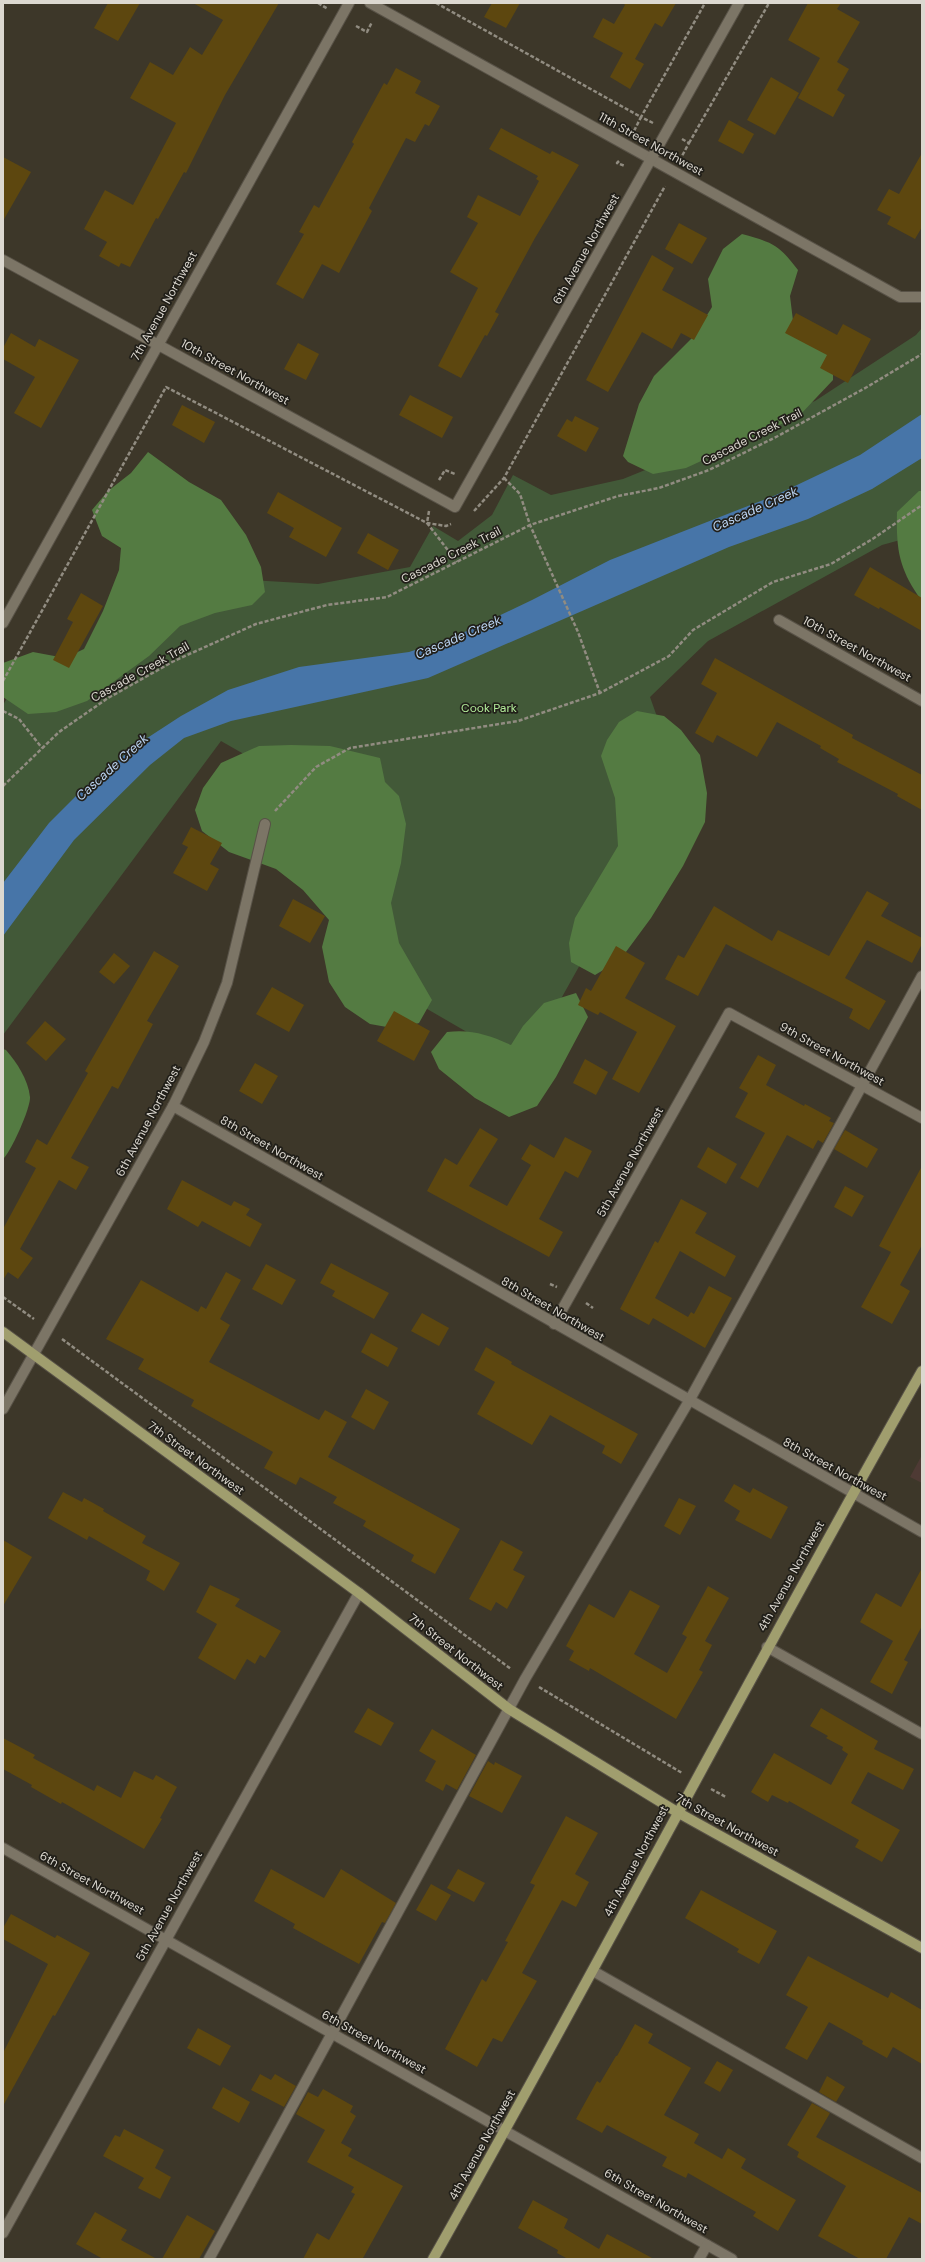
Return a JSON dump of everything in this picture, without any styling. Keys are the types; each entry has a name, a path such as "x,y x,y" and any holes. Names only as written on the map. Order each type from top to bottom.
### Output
{"main road":[{"name":"7th Street Northwest","path":"3,1332 359,1593 509,1709 677,1812 922,1948"},
{"name":"4th Avenue Northwest","path":"433,2259 593,1971 677,1812 767,1647 922,1370"}],"street":[{"name":"7th Avenue Northwest","path":"3,622 349,3"},
{"name":"11th Street Northwest","path":"370,3 900,297 922,297"},
{"name":"6th Avenue Northwest","path":"455,507 739,3"},
{"name":"10th Street Northwest","path":"3,260 455,507"},
{"name":"10th Street Northwest","path":"779,620 922,701"},
{"name":"6th Avenue Northwest","path":"3,1409 173,1106 204,1042 227,983 265,824"},
{"path":"209,2259 525,1679 689,1401 922,976"},
{"name":"9th Street Northwest","path":"729,1013 922,1118"},
{"name":"5th Avenue Northwest","path":"554,1324 729,1013"},
{"name":"8th Street Northwest","path":"173,1106 689,1401 922,1532"},
{"name":"5th Avenue Northwest","path":"3,2233 359,1593"},
{"path":"767,1647 922,1734"},
{"name":"6th Street Northwest","path":"3,1848 506,2130 732,2259"},
{"path":"593,1971 922,2158"},
{"path":"699,2259 707,2245"}],"path":[{"path":"436,3 641,117"},
{"path":"689,143 769,3"},
{"path":"600,693 578,632 530,525 520,494 504,478 666,187 643,174 617,163"},
{"name":"Cascade Creek Trail","path":"3,786 59,732 108,698 174,661 256,624 327,605 387,597 530,525 618,496 659,488 709,470 778,436 867,387 922,354"},
{"path":"3,681 166,387 427,523 457,562"},
{"path":"265,824 297,786 316,767 350,748 518,722 600,693 669,656 694,630 773,582 830,564 874,538 922,505"},
{"path":"3,711 19,719 42,748"},
{"path":"3,1297 24,1312"},
{"path":"75,1348 525,1679 666,1764"}],"shaded area":[{"path":"922,1455 922,1483 910,1477"}],"green space":[{"path":"742,234 769,242 780,250 798,270 790,296 794,329 833,355 833,380 799,416 686,468 653,474 628,462 623,456 639,404 654,376 694,336 712,307 708,279 723,249"},
{"name":"Cook Park","path":"922,328 922,534 882,545 708,641 650,697 681,784 524,1065 339,958 402,844 221,741 3,1035 3,705 28,663 81,692 216,578 318,584 410,567 433,526 458,541 492,515 513,475 551,495 623,479 815,401 916,335"},
{"path":"148,452 189,482 221,500 246,535 261,567 265,592 252,605 215,613 180,626 149,656 87,701 56,712 28,714 3,697 3,663 33,652 65,658 84,649 103,611 119,570 121,548 102,536 92,510 108,491 131,473"},
{"path":"919,491 922,491 922,601 908,579 900,559 897,538 897,512"},
{"path":"637,711 664,716 681,730 700,755 707,793 705,822 683,866 651,918 620,960 595,975 571,962 569,943 575,918 618,846 615,798 601,756 607,740 619,722"},
{"path":"259,746 330,746 380,758 385,782 399,796 406,824 401,863 391,903 399,943 432,1000 419,1023 398,1029 370,1024 345,1007 329,982 322,947 329,920 303,890 276,869 229,852 202,831 195,810 203,788 221,763"},
{"path":"576,993 588,1017 556,1077 537,1106 509,1117 475,1098 439,1069 431,1052 447,1032 472,1032 495,1038 511,1045 523,1026 544,1003"},
{"path":"3,1049 6,1050 18,1066 27,1084 30,1097 20,1129 11,1148 3,1159"}],"water":[{"name":"Cascade Creek","path":"922,414 922,458 872,489 808,519 729,547 428,678 231,721 184,738 150,765 74,840 3,936 3,883 49,823 83,789 138,744 181,716 228,690 299,667 409,652 452,638 532,600 610,560 776,495 860,455"}],"building":[{"path":"108,3 140,3 118,41 94,28"},
{"path":"193,3 279,3 225,95 186,173 184,172 158,219 156,218 130,267 121,263 119,267 99,256 107,242 84,229 105,190 133,205 176,123 130,98 150,62 173,75 190,47 202,55 223,20"},
{"path":"492,3 520,3 506,28 484,17"},
{"path":"623,3 676,3 662,27 655,23 635,59 644,64 630,89 610,77 623,53 593,37 603,18 614,24 625,5"},
{"path":"808,3 841,3 837,9 860,22 837,62 849,69 837,90 845,95 833,117 798,98 820,58 788,40"},
{"path":"396,68 421,81 415,93 440,106 429,126 425,124 415,142 406,138 369,208 372,211 339,273 322,264 303,299 276,284 304,234 299,232 314,205 319,208 354,144 352,142 384,83 387,85"},
{"path":"771,77 799,93 775,135 747,120"},
{"path":"729,120 754,134 743,154 718,141"},
{"path":"501,128 550,154 552,151 579,165 535,238 495,312 499,314 487,336 485,335 461,378 438,366 478,288 450,272 478,223 467,217 478,195 520,216 539,181 536,179 538,176 489,149"},
{"path":"922,153 922,227 915,239 887,224 891,217 877,210 889,189 899,194"},
{"path":"3,157 31,172 3,221"},
{"path":"679,223 707,238 692,264 665,249"},
{"path":"652,255 674,268 662,290 708,315 694,340 681,333 672,349 642,332 608,392 586,380"},
{"path":"796,313 837,335 843,324 871,339 848,383 820,368 827,355 785,333"},
{"path":"11,333 35,347 39,339 79,360 41,428 14,413 35,377 3,359 3,348"},
{"path":"298,343 319,354 306,380 284,369"},
{"path":"410,395 453,417 442,438 399,415"},
{"path":"182,405 215,422 204,443 172,425"},
{"path":"575,416 599,428 586,452 557,436 567,419 572,422"},
{"path":"278,492 342,528 326,557 289,537 294,528 267,513"},
{"path":"368,533 399,550 388,570 357,553"},
{"path":"870,567 922,598 922,631 880,607 879,609 854,595"},
{"path":"81,593 103,606 69,668 53,660 73,622 67,619"},
{"path":"715,658 853,735 852,738 922,775 922,810 897,796 898,794 837,762 839,759 820,748 821,746 777,722 757,757 717,735 713,743 695,733 717,693 701,684"},
{"path":"191,827 222,843 210,864 219,869 207,891 173,873 188,847 182,844"},
{"path":"867,891 889,903 881,916 922,938 922,944 912,963 867,940 845,978 886,1001 869,1030 849,1018 853,1009 726,944 698,996 665,979 678,955 684,958 714,906 772,941 778,930 829,956"},
{"path":"293,899 325,916 310,943 279,926"},
{"path":"616,946 645,963 625,998 676,1026 639,1093 612,1079 637,1032 600,1012 598,1015 578,1005 586,988 591,991"},
{"path":"154,951 179,966 147,1021 153,1024 118,1089 112,1086 71,1158 89,1167 76,1190 59,1180 20,1249 33,1258 18,1279 8,1272 3,1280 3,1229 36,1168 25,1162 37,1139 47,1145 88,1073 85,1071"},
{"path":"114,953 130,966 114,984 99,972"},
{"path":"272,987 304,1005 289,1032 256,1014"},
{"path":"394,1011 430,1031 414,1061 377,1041"},
{"path":"45,1021 66,1039 46,1061 26,1043"},
{"path":"758,1055 776,1065 766,1085 804,1106 805,1104 831,1118 829,1121 834,1123 823,1143 818,1140 813,1149 787,1135 758,1188 740,1178 765,1133 735,1117 748,1093 739,1088"},
{"path":"585,1059 608,1072 596,1095 573,1083"},
{"path":"255,1063 278,1076 262,1104 239,1091"},
{"path":"480,1128 498,1139 469,1186 507,1206 531,1165 521,1159 530,1144 554,1158 565,1137 592,1151 578,1178 565,1171 539,1219 563,1232 549,1257 427,1191 445,1158 457,1165"},
{"path":"845,1130 878,1149 867,1168 834,1149"},
{"path":"708,1147 737,1164 726,1184 697,1167"},
{"path":"922,1166 922,1245 900,1285 910,1291 892,1324 861,1307 891,1252 879,1246"},
{"path":"182,1180 231,1206 234,1201 250,1209 246,1215 262,1224 250,1247 202,1221 198,1227 167,1209"},
{"path":"845,1186 864,1196 852,1217 834,1207"},
{"path":"681,1199 707,1213 695,1233 736,1256 725,1277 680,1251 655,1298 688,1317 691,1312 694,1314 709,1286 732,1298 705,1348 653,1318 649,1325 620,1309 655,1241 658,1243"},
{"path":"331,1263 389,1293 374,1319 332,1296 335,1291 320,1283"},
{"path":"266,1264 296,1280 282,1305 252,1289"},
{"path":"226,1272 241,1280 220,1319 230,1325 209,1362 319,1420 325,1410 347,1422 328,1457 460,1529 435,1574 411,1561 414,1555 363,1526 366,1521 333,1503 337,1497 300,1477 296,1485 264,1468 273,1452 191,1406 194,1400 138,1369 144,1359 106,1339 141,1280 198,1312 201,1306 206,1309"},
{"path":"422,1313 449,1328 439,1346 411,1331"},
{"path":"371,1333 398,1348 388,1367 361,1352"},
{"path":"486,1347 512,1362 511,1364 638,1434 621,1464 602,1453 605,1446 550,1415 532,1445 477,1414 495,1382 474,1370"},
{"path":"366,1389 389,1402 374,1430 351,1417"},
{"path":"734,1484 750,1493 753,1488 788,1507 771,1539 735,1520 740,1511 724,1501"},
{"path":"63,1492 82,1502 84,1498 104,1509 103,1511 146,1536 142,1543 180,1563 164,1591 146,1580 150,1571 89,1536 87,1540 48,1518"},
{"path":"679,1498 696,1506 680,1535 664,1526"},
{"path":"3,1540 32,1557 3,1606"},
{"path":"501,1540 523,1552 513,1570 525,1576 507,1609 496,1602 491,1611 469,1599"},
{"path":"922,1568 922,1626 904,1660 908,1662 892,1694 870,1682 893,1641 860,1622 876,1593 901,1607"},
{"path":"210,1585 240,1599 235,1606 281,1631 265,1658 260,1655 255,1664 247,1659 235,1680 198,1658 217,1624 196,1612"},
{"path":"708,1586 729,1598 705,1641 712,1645 699,1670 703,1672 676,1719 590,1668 589,1671 569,1660 574,1651 566,1646 589,1604 614,1618 630,1590 660,1606 634,1654 667,1673 687,1637 682,1634"},
{"path":"368,1708 394,1723 381,1746 354,1732"},
{"path":"821,1708 878,1741 874,1749 914,1769 903,1790 868,1772 851,1803 900,1830 882,1862 855,1847 859,1840 789,1801 788,1803 772,1795 768,1802 751,1792 774,1753 831,1785 848,1754 842,1750 843,1747 826,1738 828,1736 810,1726"},
{"path":"432,1729 476,1755 457,1790 446,1784 443,1791 425,1781 436,1761 419,1751"},
{"path":"3,1738 35,1755 33,1758 94,1791 97,1785 121,1798 134,1771 153,1780 156,1775 177,1787 160,1818 162,1819 144,1849 62,1802 61,1804 31,1787 32,1785 3,1769"},
{"path":"488,1761 494,1765 495,1762 522,1776 502,1813 469,1796"},
{"path":"566,1816 598,1833 575,1874 589,1882 576,1907 562,1900 522,1973 537,1981 502,2042 493,2038 477,2067 445,2049 482,1979 486,1982 508,1942 505,1941 535,1885 530,1883"},
{"path":"271,1869 324,1898 341,1869 396,1903 385,1923 382,1922 359,1964 293,1928 295,1924 254,1901"},
{"path":"458,1869 485,1883 474,1902 447,1888"},
{"path":"431,1884 451,1895 436,1921 416,1910"},
{"path":"701,1890 777,1931 759,1964 737,1952 739,1949 685,1918"},
{"path":"11,1914 55,1938 57,1935 90,1953 55,2016 53,2015 3,2106 3,2053 48,1964 3,1939 3,1928"},
{"path":"808,1956 888,1998 891,1992 922,2010 922,2064 893,2047 887,2058 862,2044 863,2041 829,2022 807,2060 785,2048 808,2007 786,1995"},
{"path":"635,2024 653,2034 648,2043 691,2068 664,2115 699,2134 694,2143 722,2159 728,2148 746,2159 741,2168 796,2200 778,2231 753,2216 756,2212 688,2173 686,2178 662,2166 667,2157 607,2125 602,2133 576,2119 597,2081 600,2083"},
{"path":"198,2028 231,2046 220,2066 187,2048"},
{"path":"717,2061 733,2070 720,2092 704,2083"},
{"path":"260,2074 271,2080 275,2074 296,2086 284,2107 251,2090"},
{"path":"827,2076 845,2087 836,2102 819,2092"},
{"path":"223,2087 250,2102 239,2123 212,2108"},
{"path":"323,2089 353,2106 350,2112 356,2116 341,2143 352,2149 348,2156 403,2186 363,2258 364,2259 303,2259 317,2233 329,2240 355,2194 351,2192 354,2187 307,2162 325,2130 296,2114 308,2092 318,2097"},
{"path":"812,2103 830,2113 816,2137 922,2193 922,2224 909,2217 886,2259 860,2259 818,2236 846,2186 797,2157 799,2152 787,2145"},
{"path":"124,2129 164,2150 155,2168 171,2177 160,2199 138,2188 144,2178 103,2156 115,2135 120,2137"},
{"path":"533,2200 568,2219 564,2228 599,2249 607,2234 654,2259 568,2259 557,2253 558,2250 518,2228"},
{"path":"95,2212 127,2230 121,2240 157,2259 103,2259 76,2244"},
{"path":"187,2215 215,2231 199,2259 162,2259"}]}
